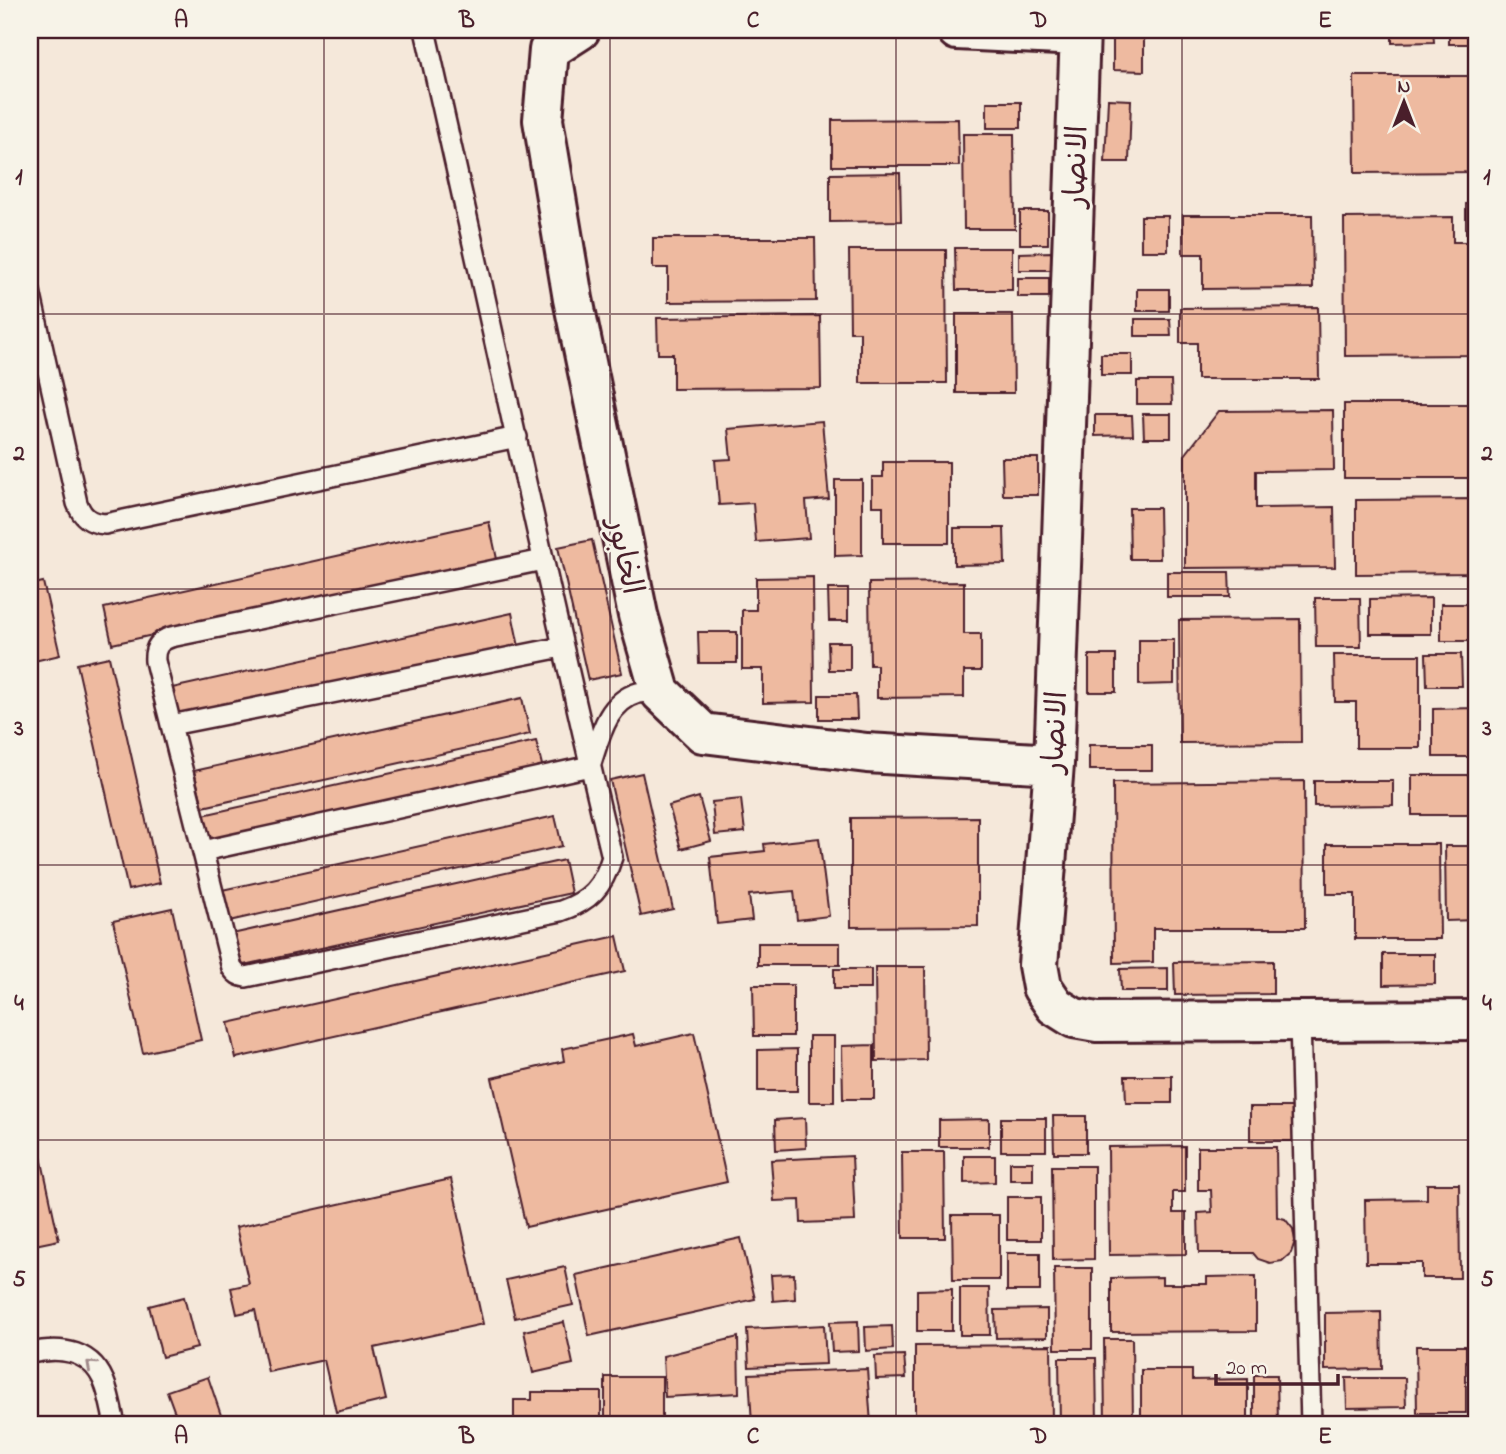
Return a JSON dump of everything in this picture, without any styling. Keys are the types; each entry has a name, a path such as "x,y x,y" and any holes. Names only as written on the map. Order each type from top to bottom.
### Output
{"street":[{"name":"الخابور","path":"580,30 550,50 543,120 573,299 638,615 660,692"},
{"path":"957,30 1080,33"},
{"name":"الانصار","path":"1080,33 1054,764 1038,965 1042,988 1055,1006 1074,1018 1097,1022 1476,1020"},
{"path":"660,692 704,733 867,753 1054,764"}],"lane":[{"path":"425,30 517,437 562,647 612,857 600,886 575,906 561,911 240,977 232,968 171,725 154,653 158,645 164,640 543,560"},
{"path":"30,291 77,503 87,520 96,524 517,437"},
{"path":"171,725 562,647"},
{"path":"590,766 602,730 614,708 638,693 660,692"},
{"path":"203,851 590,766"},
{"path":"1300,1021 1311,1424"},
{"path":"30,1353 48,1349 63,1350 90,1362 100,1373 106,1386 115,1424"}],"building":[{"path":"1392,30 1433,30 1434,42 1392,43"},
{"path":"1449,30 1476,30 1476,44 1449,44"},
{"path":"1113,36 1144,37 1144,71 1113,70"},
{"path":"1354,76 1476,76 1476,172 1355,173"},
{"path":"1108,99 1131,100 1129,162 1105,162"},
{"path":"987,102 1021,102 1021,128 987,128"},
{"path":"958,119 959,166 832,166 832,120"},
{"path":"963,134 1014,134 1015,229 964,229"},
{"path":"900,173 901,221 830,222 830,174"},
{"path":"1476,203 1476,233 1466,233 1466,204"},
{"path":"1020,211 1048,211 1048,244 1020,244"},
{"path":"1183,215 1312,215 1313,288 1203,289 1203,254 1183,254"},
{"path":"1141,216 1168,216 1168,251 1141,251"},
{"path":"1453,217 1453,242 1473,242 1473,255 1476,255 1476,355 1345,356 1344,218"},
{"path":"653,238 815,238 816,301 668,302 668,268 653,268"},
{"path":"955,248 1012,248 1012,290 956,290"},
{"path":"849,250 946,250 947,383 860,383 860,332 850,332"},
{"path":"1051,252 1051,270 1019,270 1019,253"},
{"path":"1018,278 1049,278 1049,297 1018,297"},
{"path":"1137,289 1169,289 1169,311 1137,311"},
{"path":"1318,307 1319,379 1197,379 1197,343 1180,343 1180,308"},
{"path":"956,314 1013,314 1014,393 956,393"},
{"path":"820,316 821,388 673,389 673,354 658,354 657,318"},
{"path":"1135,319 1170,319 1171,336 1135,336"},
{"path":"1101,354 1132,354 1132,375 1101,375"},
{"path":"1137,381 1171,381 1172,404 1137,404"},
{"path":"1344,404 1476,404 1476,478 1344,478"},
{"path":"1333,410 1334,470 1256,471 1256,508 1334,507 1335,567 1185,568 1185,455 1219,411"},
{"path":"1143,414 1171,414 1171,438 1144,438"},
{"path":"1095,415 1132,415 1133,435 1095,436"},
{"path":"822,421 829,499 806,501 809,538 756,542 753,503 719,505 715,460 731,459 728,429"},
{"path":"1002,458 1038,458 1038,495 1003,495"},
{"path":"883,462 949,462 949,543 883,543 883,506 872,506 872,477 883,477"},
{"path":"835,480 862,480 862,555 835,556"},
{"path":"1476,499 1476,573 1356,574 1356,500"},
{"path":"1129,508 1159,508 1160,559 1130,559"},
{"path":"489,522 497,559 112,644 104,608"},
{"path":"954,528 1004,528 1005,564 954,565"},
{"path":"592,540 622,673 588,680 558,547"},
{"path":"1167,572 1229,572 1230,597 1167,597"},
{"path":"813,577 814,702 763,703 763,669 742,669 742,610 756,610 756,578"},
{"path":"43,582 60,655 30,662 30,585"},
{"path":"964,582 964,634 981,634 981,671 964,671 964,697 877,698 877,665 870,665 869,583"},
{"path":"828,589 848,589 848,621 829,621"},
{"path":"1315,598 1360,598 1361,647 1316,647"},
{"path":"1431,598 1431,634 1370,634 1370,599"},
{"path":"1441,604 1476,604 1476,641 1441,641"},
{"path":"512,613 519,647 180,723 172,688"},
{"path":"1300,619 1301,742 1180,743 1179,620"},
{"path":"698,632 737,632 737,663 699,663"},
{"path":"1139,640 1174,640 1174,684 1139,685"},
{"path":"828,642 850,642 850,670 829,670"},
{"path":"1426,654 1461,654 1462,686 1427,686"},
{"path":"1089,655 1116,655 1116,692 1089,692"},
{"path":"1334,655 1420,655 1420,748 1356,748 1356,702 1335,702"},
{"path":"109,657 160,883 128,890 77,664"},
{"path":"819,695 856,695 857,719 819,719"},
{"path":"522,698 530,734 203,807 194,771"},
{"path":"1476,708 1476,757 1433,757 1433,709"},
{"path":"536,741 543,769 209,844 203,815"},
{"path":"1089,745 1152,745 1152,770 1089,770"},
{"path":"642,773 673,909 641,916 610,780"},
{"path":"1412,775 1476,775 1476,815 1412,815"},
{"path":"1304,781 1305,928 1153,928 1153,962 1114,963 1113,783"},
{"path":"1314,781 1393,781 1393,805 1314,806"},
{"path":"699,797 711,841 681,849 669,806"},
{"path":"741,799 745,832 715,835 712,802"},
{"path":"555,816 562,846 229,921 222,890"},
{"path":"978,817 978,926 851,927 851,818"},
{"path":"819,838 829,916 797,920 794,891 749,895 752,920 717,924 710,857 765,851 764,844"},
{"path":"1327,844 1439,844 1440,939 1355,939 1355,894 1327,894"},
{"path":"1445,846 1476,846 1475,920 1446,921"},
{"path":"564,860 571,893 239,966 232,934"},
{"path":"172,908 201,1040 143,1053 113,921"},
{"path":"617,936 625,971 236,1058 228,1023"},
{"path":"758,943 840,943 840,965 758,965"},
{"path":"1383,954 1435,954 1435,984 1383,985"},
{"path":"1273,961 1273,994 1175,995 1174,962"},
{"path":"875,967 925,967 926,1060 876,1061"},
{"path":"1168,968 1168,991 1121,991 1120,969"},
{"path":"834,969 871,969 871,989 834,989"},
{"path":"753,985 793,985 793,1036 754,1036"},
{"path":"694,1033 727,1182 526,1227 492,1078 564,1061 562,1049 633,1034 636,1046"},
{"path":"809,1036 834,1036 834,1102 809,1102"},
{"path":"874,1045 874,1099 843,1099 842,1046"},
{"path":"797,1049 797,1091 758,1091 758,1050"},
{"path":"1125,1076 1172,1076 1172,1103 1126,1103"},
{"path":"30,1106 59,1240 30,1246"},
{"path":"1250,1107 1296,1107 1296,1141 1250,1141"},
{"path":"1053,1116 1086,1116 1086,1153 1054,1153"},
{"path":"805,1118 806,1148 776,1150 775,1120"},
{"path":"1001,1118 1046,1118 1046,1151 1001,1151"},
{"path":"989,1119 989,1147 939,1147 939,1120"},
{"path":"1185,1146 1185,1192 1173,1192 1173,1213 1186,1213 1186,1254 1109,1255 1108,1147"},
{"path":"1198,1147 1276,1147 1277,1217 1285,1219 1293,1229 1295,1241 1291,1253 1282,1261 1270,1263 1258,1259 1253,1253 1199,1253 1198,1213 1212,1212 1211,1190 1198,1190"},
{"path":"902,1152 944,1152 945,1238 903,1238"},
{"path":"852,1156 855,1221 801,1223 800,1200 774,1201 771,1160"},
{"path":"964,1156 995,1156 995,1182 964,1183"},
{"path":"1010,1162 1033,1162 1033,1180 1010,1180"},
{"path":"1052,1166 1094,1166 1094,1259 1053,1260"},
{"path":"451,1179 483,1324 374,1348 386,1400 336,1412 324,1360 268,1372 255,1310 237,1314 231,1288 249,1284 236,1227"},
{"path":"1427,1184 1459,1184 1460,1278 1422,1278 1422,1263 1366,1263 1365,1200 1427,1199"},
{"path":"1007,1197 1041,1197 1041,1240 1007,1240"},
{"path":"952,1215 999,1215 999,1280 953,1280"},
{"path":"741,1238 755,1299 589,1336 576,1275"},
{"path":"1007,1253 1040,1253 1040,1291 1007,1291"},
{"path":"565,1267 573,1305 515,1318 506,1280"},
{"path":"1054,1268 1092,1268 1092,1349 1055,1349"},
{"path":"794,1274 795,1299 773,1301 771,1275"},
{"path":"1256,1276 1256,1331 1111,1332 1111,1278 1162,1277 1162,1284 1207,1284 1207,1277"},
{"path":"960,1288 989,1288 990,1335 960,1335"},
{"path":"952,1289 952,1331 917,1331 917,1290"},
{"path":"184,1297 197,1348 162,1357 149,1306"},
{"path":"1047,1309 1047,1337 996,1338 995,1310"},
{"path":"1381,1312 1382,1369 1325,1370 1325,1313"},
{"path":"858,1321 859,1351 832,1352 830,1322"},
{"path":"564,1322 573,1364 533,1373 524,1331"},
{"path":"824,1325 826,1364 749,1367 747,1329"},
{"path":"892,1326 893,1349 866,1351 865,1327"},
{"path":"1476,1328 1476,1364 1474,1364"},
{"path":"738,1337 739,1393 665,1397 663,1356"},
{"path":"1104,1339 1132,1339 1133,1424 1105,1424"},
{"path":"1051,1345 1052,1424 915,1424 915,1346"},
{"path":"1416,1346 1466,1346 1466,1413 1417,1413"},
{"path":"904,1355 906,1378 876,1379 875,1356"},
{"path":"1059,1358 1096,1358 1097,1424 1060,1424"},
{"path":"867,1369 871,1424 752,1424 749,1374"},
{"path":"1141,1370 1192,1370 1192,1380 1248,1379 1248,1424 1141,1424"},
{"path":"1254,1375 1277,1375 1278,1424 1254,1424"},
{"path":"208,1377 224,1424 179,1424 167,1391"},
{"path":"605,1377 662,1377 662,1424 605,1424"},
{"path":"1346,1378 1405,1378 1406,1407 1347,1408"},
{"path":"532,1392 601,1392 601,1424 514,1424 514,1400 532,1400"},
{"path":"1383,1419 1383,1424 1330,1424 1330,1420"}]}
